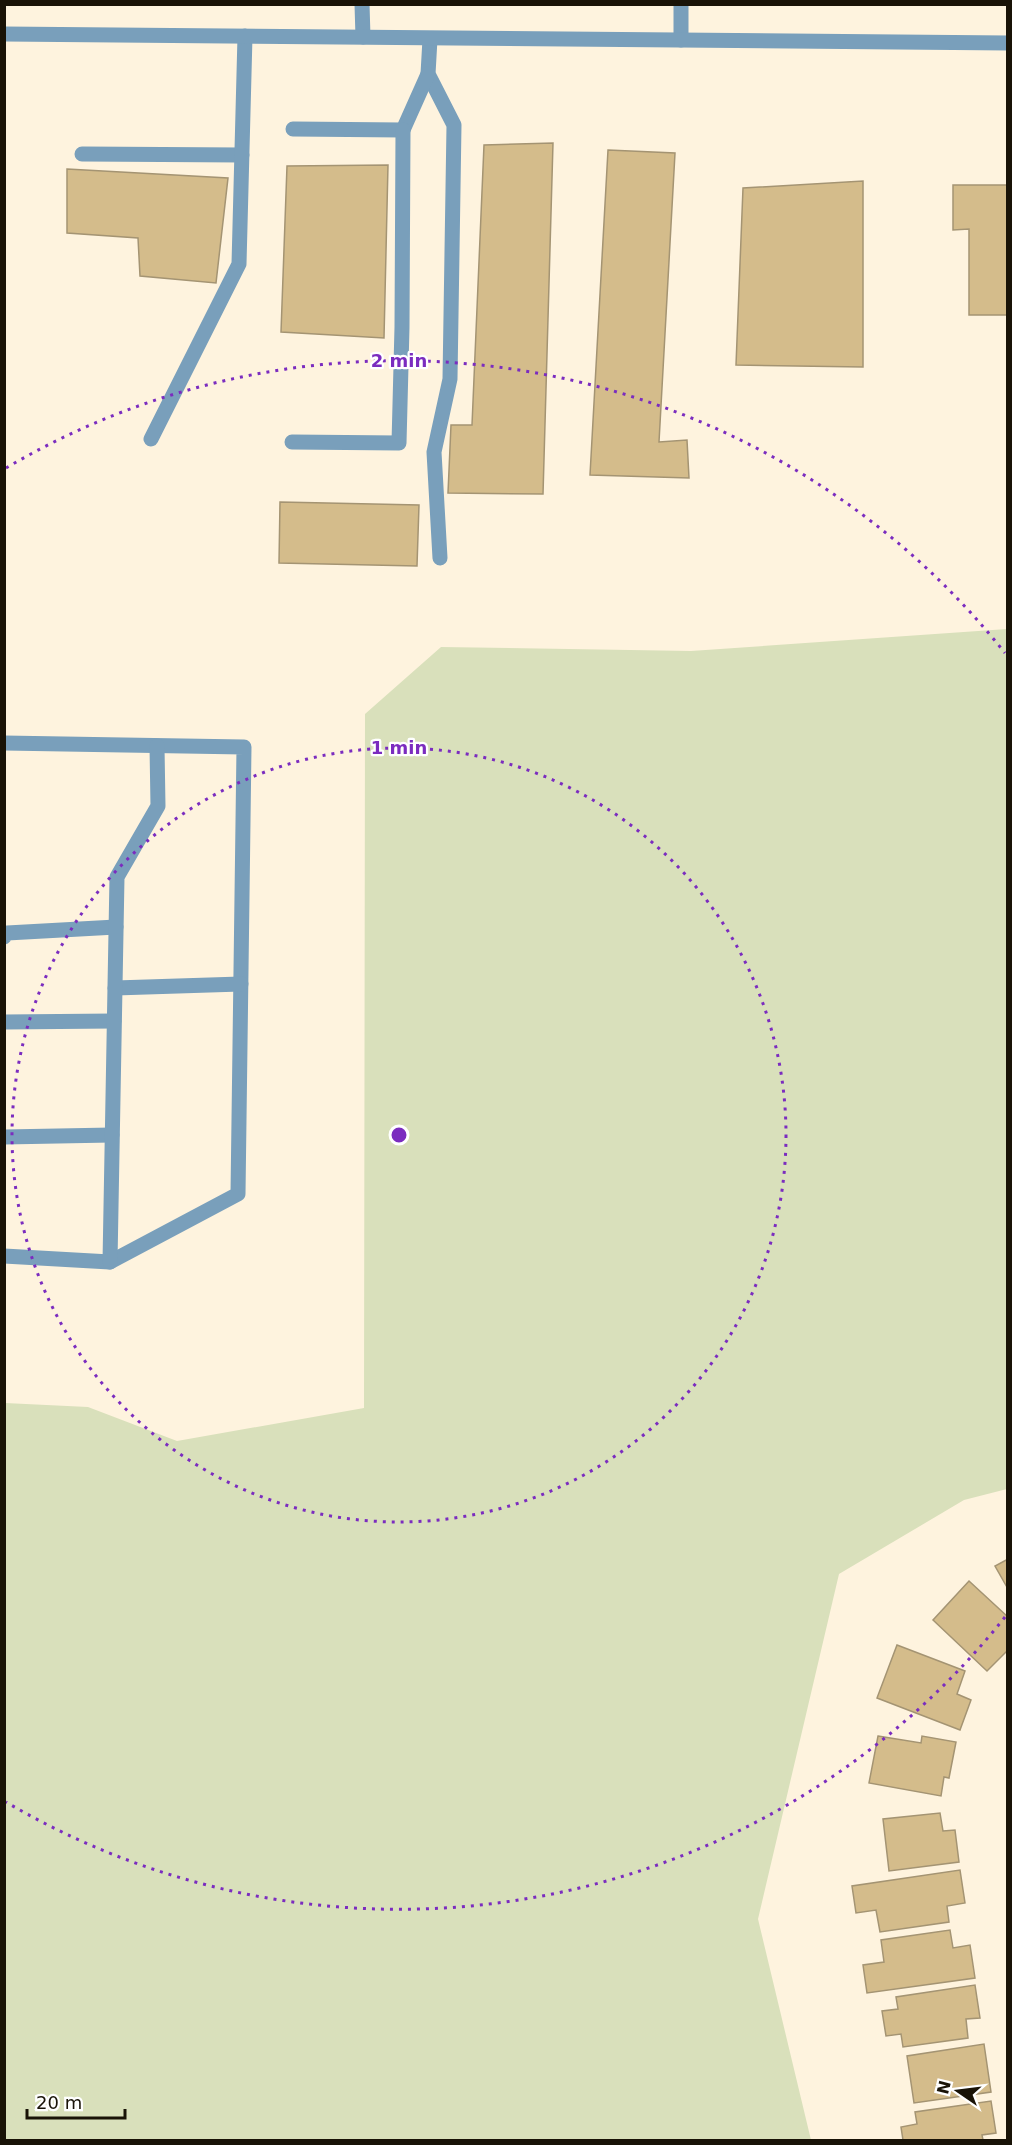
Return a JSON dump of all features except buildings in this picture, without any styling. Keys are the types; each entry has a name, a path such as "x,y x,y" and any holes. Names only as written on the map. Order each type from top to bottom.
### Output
{"street":[{"path":"362,4 363,37"},
{"path":"681,4 681,40"},
{"path":"4,34 1008,43"},
{"path":"151,439 239,264 245,36"},
{"path":"292,442 399,443 403,130 428,75 430,39"},
{"path":"428,75 454,124 450,379 434,452 440,558"},
{"path":"293,129 403,130"},
{"path":"82,154 242,155"},
{"path":"4,743 244,747 238,1194 110,1262 4,1256"},
{"path":"110,1262 117,878 158,806 157,746"},
{"path":"4,937 7,933 116,927"},
{"path":"115,988 241,984"},
{"path":"4,1022 114,1021"},
{"path":"4,1137 112,1135"}],"green space":[{"path":"1007,629 1007,1489 964,1500 839,1574 758,1919 811,2140 5,2140 5,1403 88,1407 177,1441 364,1408 365,714 441,647 691,651"}]}
